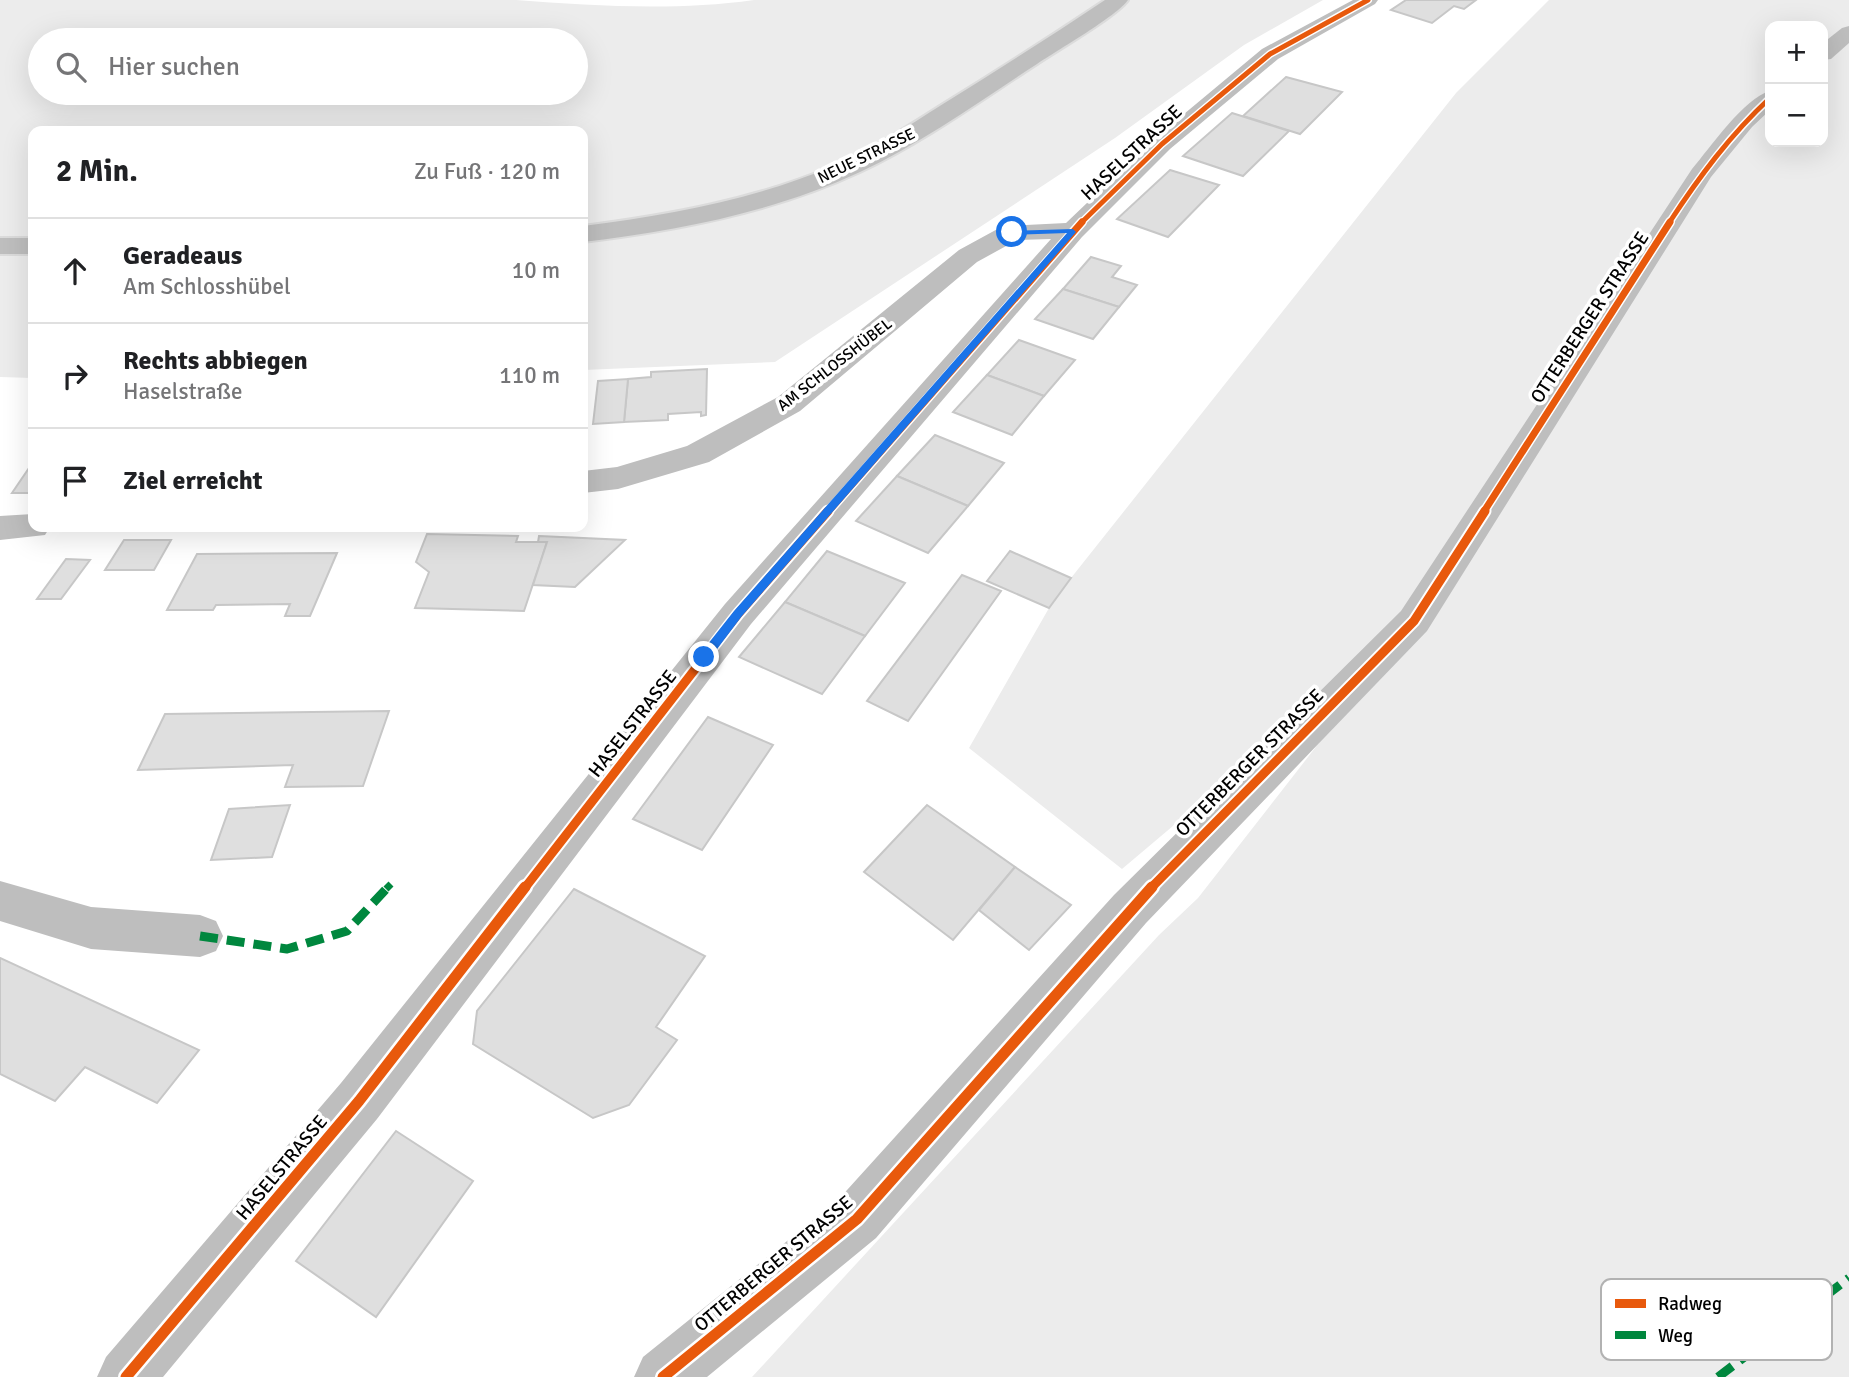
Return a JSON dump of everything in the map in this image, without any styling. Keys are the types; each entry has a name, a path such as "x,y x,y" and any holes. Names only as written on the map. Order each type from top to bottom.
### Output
{"street":[{"name":"NEUE STRASSE","path":"588,233 700,214 778,193 837,173 893,146 1014,70 1118,0"},
{"name":"HASELSTRASSE","path":"126,1377 359,1101 738,614 1073,231 1162,144 1270,54 1368,0"},
{"path":"1828,50 1849,32"},
{"name":"OTTERBERGER STRASSE","path":"663,1377 857,1219 1130,909 1414,621 1701,174 1744,122 1765,103"},
{"name":"AM SCHLOSSHÜBEL","path":"588,481 618,478 698,454 789,404 968,256 1012,232 1073,231"},
{"path":"0,246 28,246"},
{"path":"0,528 28,526"},
{"path":"0,901 91,928 200,936"}],"shaded area":[{"path":"0,0 516,0 605,6 665,6 754,0 1323,0 1244,45 1115,138 775,362 588,370 588,126 28,126 28,378 0,377"},
{"path":"1549,0 1849,0 1849,1377 752,1377 1159,935 1198,898 1411,625 1122,869 969,748 1049,608 1456,93"}],"building":[{"path":"1406,0 1476,0 1464,9 1454,6 1432,23 1391,10"},
{"path":"1286,77 1342,92 1300,134 1243,116"},
{"path":"1232,113 1289,131 1243,176 1183,156"},
{"path":"1170,170 1219,185 1168,237 1117,219"},
{"path":"1091,257 1121,266 1112,277 1137,285 1119,307 1063,289"},
{"path":"1063,289 1119,307 1093,339 1035,319"},
{"path":"1019,340 1075,360 1044,396 987,375"},
{"path":"707,369 706,415 701,416 701,412 668,414 668,420 624,422 628,379 651,377 651,372"},
{"path":"987,375 1044,396 1012,435 953,412"},
{"path":"628,379 624,422 593,424 598,381"},
{"path":"935,435 1004,463 968,506 897,476"},
{"path":"28,469 28,493 12,493"},
{"path":"897,476 968,506 928,553 856,521"},
{"path":"427,534 518,536 516,542 547,542 524,611 415,608 429,572 416,562"},
{"path":"539,536 625,540 575,587 533,585 547,542 538,542"},
{"path":"124,540 171,540 154,570 105,570"},
{"path":"827,551 905,583 865,636 785,602"},
{"path":"1010,551 1071,578 1049,608 987,581"},
{"path":"337,553 310,616 285,616 290,604 216,605 213,610 167,610 197,554"},
{"path":"66,559 90,560 61,599 37,599"},
{"path":"962,575 1001,591 908,721 867,701"},
{"path":"785,602 865,636 822,694 739,657"},
{"path":"389,711 363,786 285,787 293,765 138,770 165,714"},
{"path":"708,717 773,745 702,850 633,819"},
{"path":"290,805 272,857 211,860 229,809"},
{"path":"927,805 1015,867 953,940 864,872"},
{"path":"1015,867 1071,905 1029,950 979,910"},
{"path":"574,889 705,956 656,1027 677,1040 629,1105 593,1118 473,1044 477,1011"},
{"path":"0,958 199,1050 157,1103 85,1067 55,1101 0,1074"},
{"path":"396,1131 473,1181 376,1317 296,1261"}],"marked path":[{"path":"200,936 287,949 347,931 391,884"},
{"path":"1832,1291 1849,1278"},
{"path":"1718,1377 1740,1360"}],"cycle path":[{"path":"126,1377 359,1101 738,614 1073,231 1162,144 1270,54 1368,0"},
{"path":"663,1377 857,1219 1130,909 1414,621 1701,174 1744,122 1765,103"}],"route":[{"path":"704,657 738,614 1073,231 1012,232"}]}
